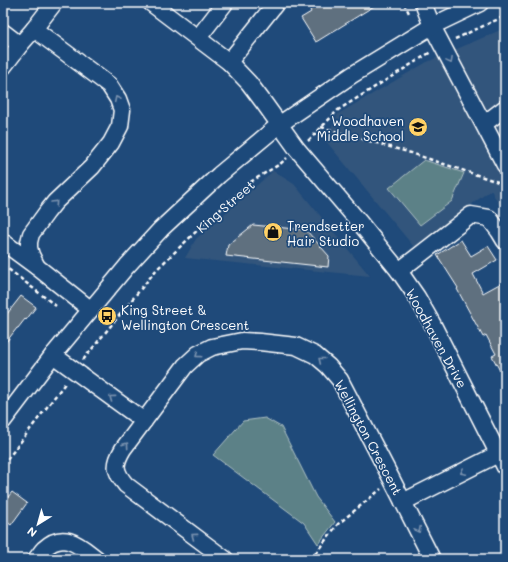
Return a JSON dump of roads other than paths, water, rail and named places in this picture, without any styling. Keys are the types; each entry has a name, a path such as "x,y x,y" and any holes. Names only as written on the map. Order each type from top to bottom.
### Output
{"street":[{"path":"3,67 54,3"},
{"name":"Woodhaven Drive","path":"151,3 229,62 248,83 280,124 297,149 360,223 398,272 417,297 433,325 502,461"},
{"path":"198,38 225,3"},
{"path":"229,62 276,3"},
{"path":"423,3 432,26 503,157"},
{"name":"King Street","path":"3,421 53,355 126,266 162,229 219,175 280,124 352,75 432,26 480,3"},
{"path":"3,241 16,242 31,234 55,202 92,167 112,142 120,126 122,110 118,99 109,85 34,29"},
{"path":"3,32 20,45"},
{"path":"484,124 505,108"},
{"path":"398,272 471,215 489,218 505,241"},
{"path":"31,234 29,248 37,267"},
{"path":"3,241 90,309"},
{"name":"Wellington Crescent","path":"225,559 132,489 121,479 116,468 118,458 123,449 186,366 198,354 212,347 242,341 296,346 315,355 328,366 340,380 432,559"},
{"path":"53,355 144,421"},
{"name":"Wellington Crescent","path":"404,502 502,461"},
{"path":"36,559 44,548 56,541 67,540 78,544 97,559"}],"place":[{"name":"Woodhaven Middle School","path":"418,127"},
{"name":"Trendsetter Hair Studio","path":"273,232"},
{"name":"King Street & Wellington Crescent","path":"107,316"}]}
